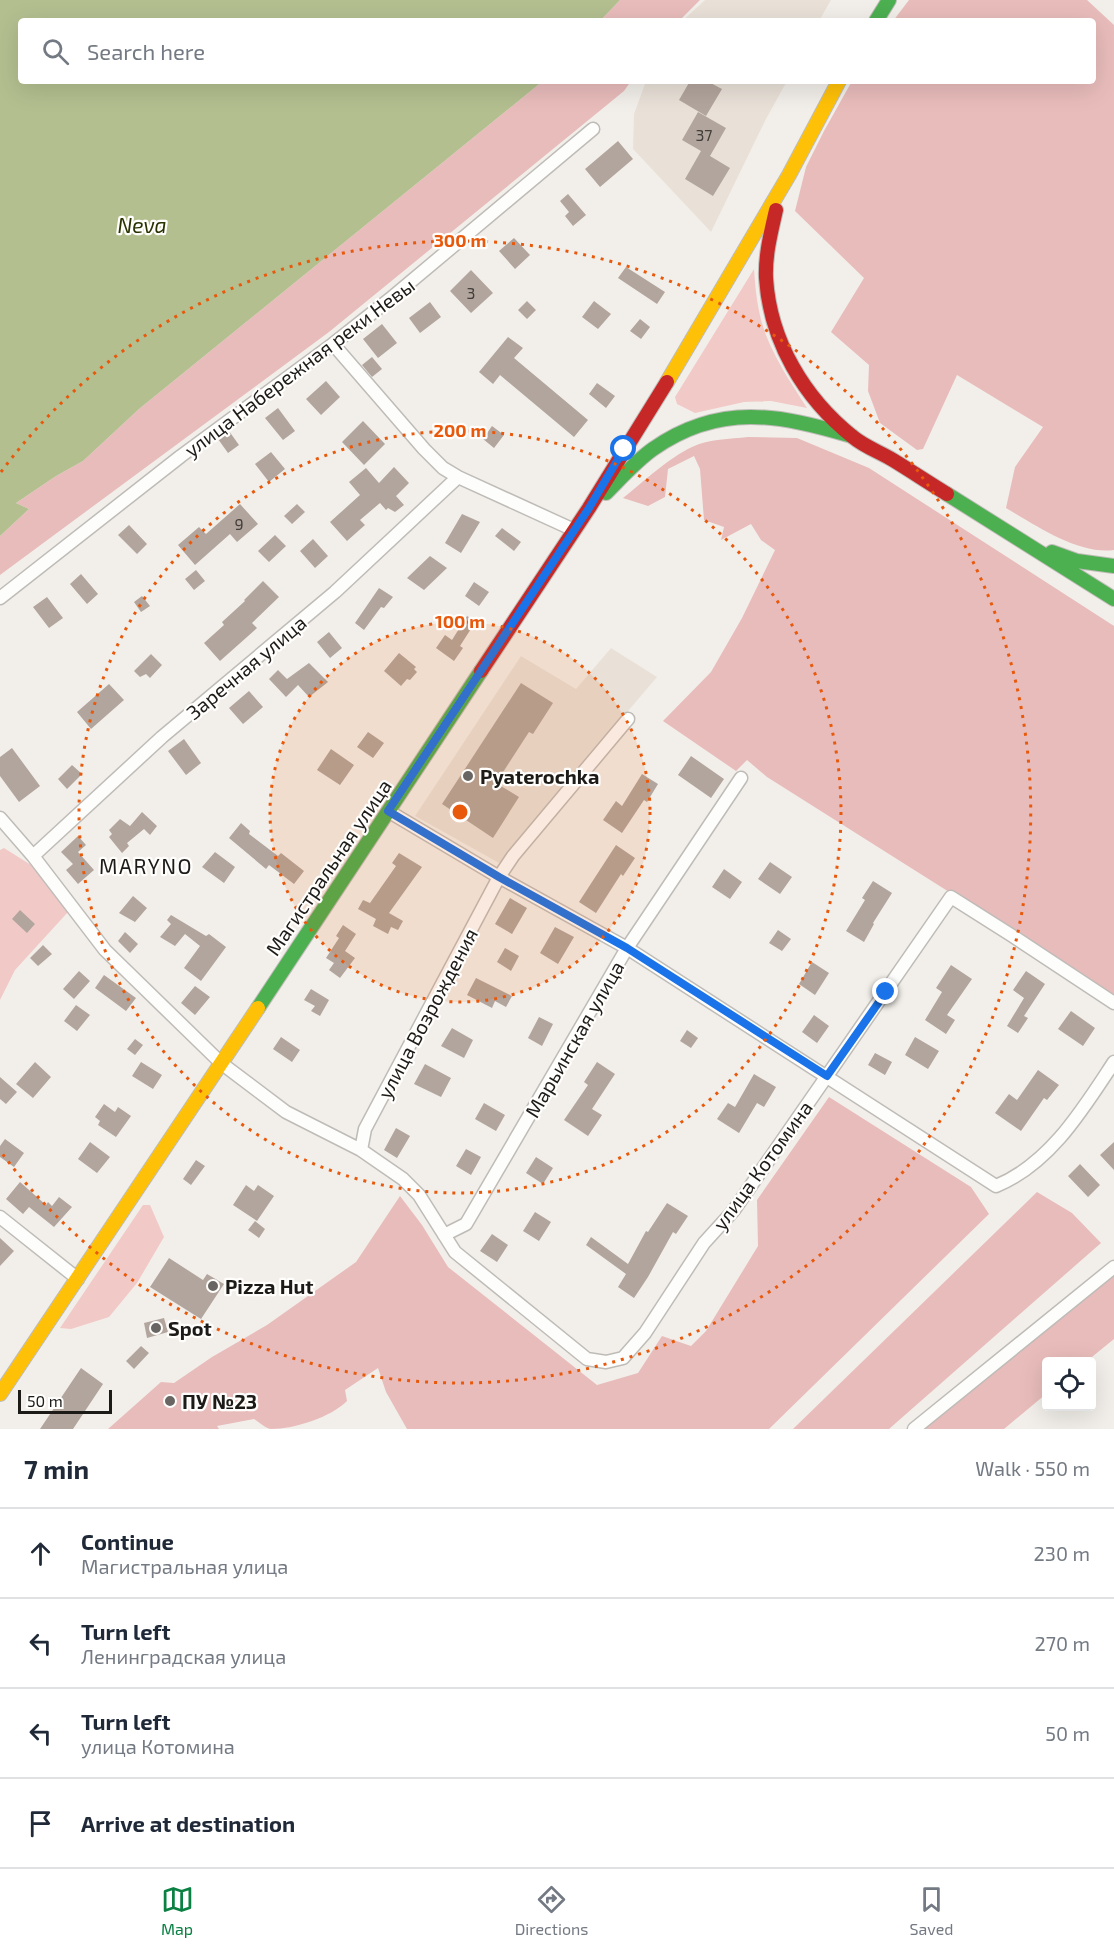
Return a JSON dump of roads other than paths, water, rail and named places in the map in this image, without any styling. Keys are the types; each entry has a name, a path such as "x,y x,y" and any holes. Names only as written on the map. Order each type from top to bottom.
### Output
{"main road":[{"path":"878,18 889,0"},
{"path":"837,84 789,175 773,221 765,279 771,318 787,358 803,385 853,437 1114,599"},
{"name":"Магистральная улица","path":"0,1394 589,508 682,358 789,175"},
{"path":"589,508 651,450 671,437 702,424 726,418 769,417 788,419 853,437"},
{"path":"1015,536 1077,561 1114,566"}],"street":[{"name":"улица Набережная реки Невы","path":"0,598 181,456 390,300 593,129"},
{"path":"333,344 443,468 574,530"},
{"name":"Заречная улица","path":"33,856 162,737 335,592 458,477"},
{"name":"улица Возрождения","path":"361,1150 365,1129 499,877 513,856 628,719"},
{"name":"Марьинская улица","path":"444,1235 466,1224 627,948 741,778"},
{"path":"388,811 499,877 627,948 996,1186 1016,1179 1060,1138 1114,1062"},
{"path":"0,818 4,831 33,856 105,950 221,1063 286,1112 361,1150 403,1179 419,1195 444,1235"},
{"name":"улица Котомина","path":"444,1235 455,1252 587,1359 606,1362 623,1359 645,1333 704,1243 734,1210 951,897 1114,1003"},
{"path":"0,1217 78,1279"},
{"path":"914,1429 1114,1267"}],"water":[{"name":"Neva","path":"0,0 620,0 603,18 18,18 18,84 539,84 139,409 83,461 16,503 29,509 0,536"}],"place":[{"name":"Pyaterochka","path":"468,776"},
{"name":"Pizza Hut","path":"213,1286"},
{"name":"Spot","path":"156,1328"},
{"name":"ПУ №23","path":"170,1401"}],"district":[{"name":"MARYNO","path":"146,865"}]}
